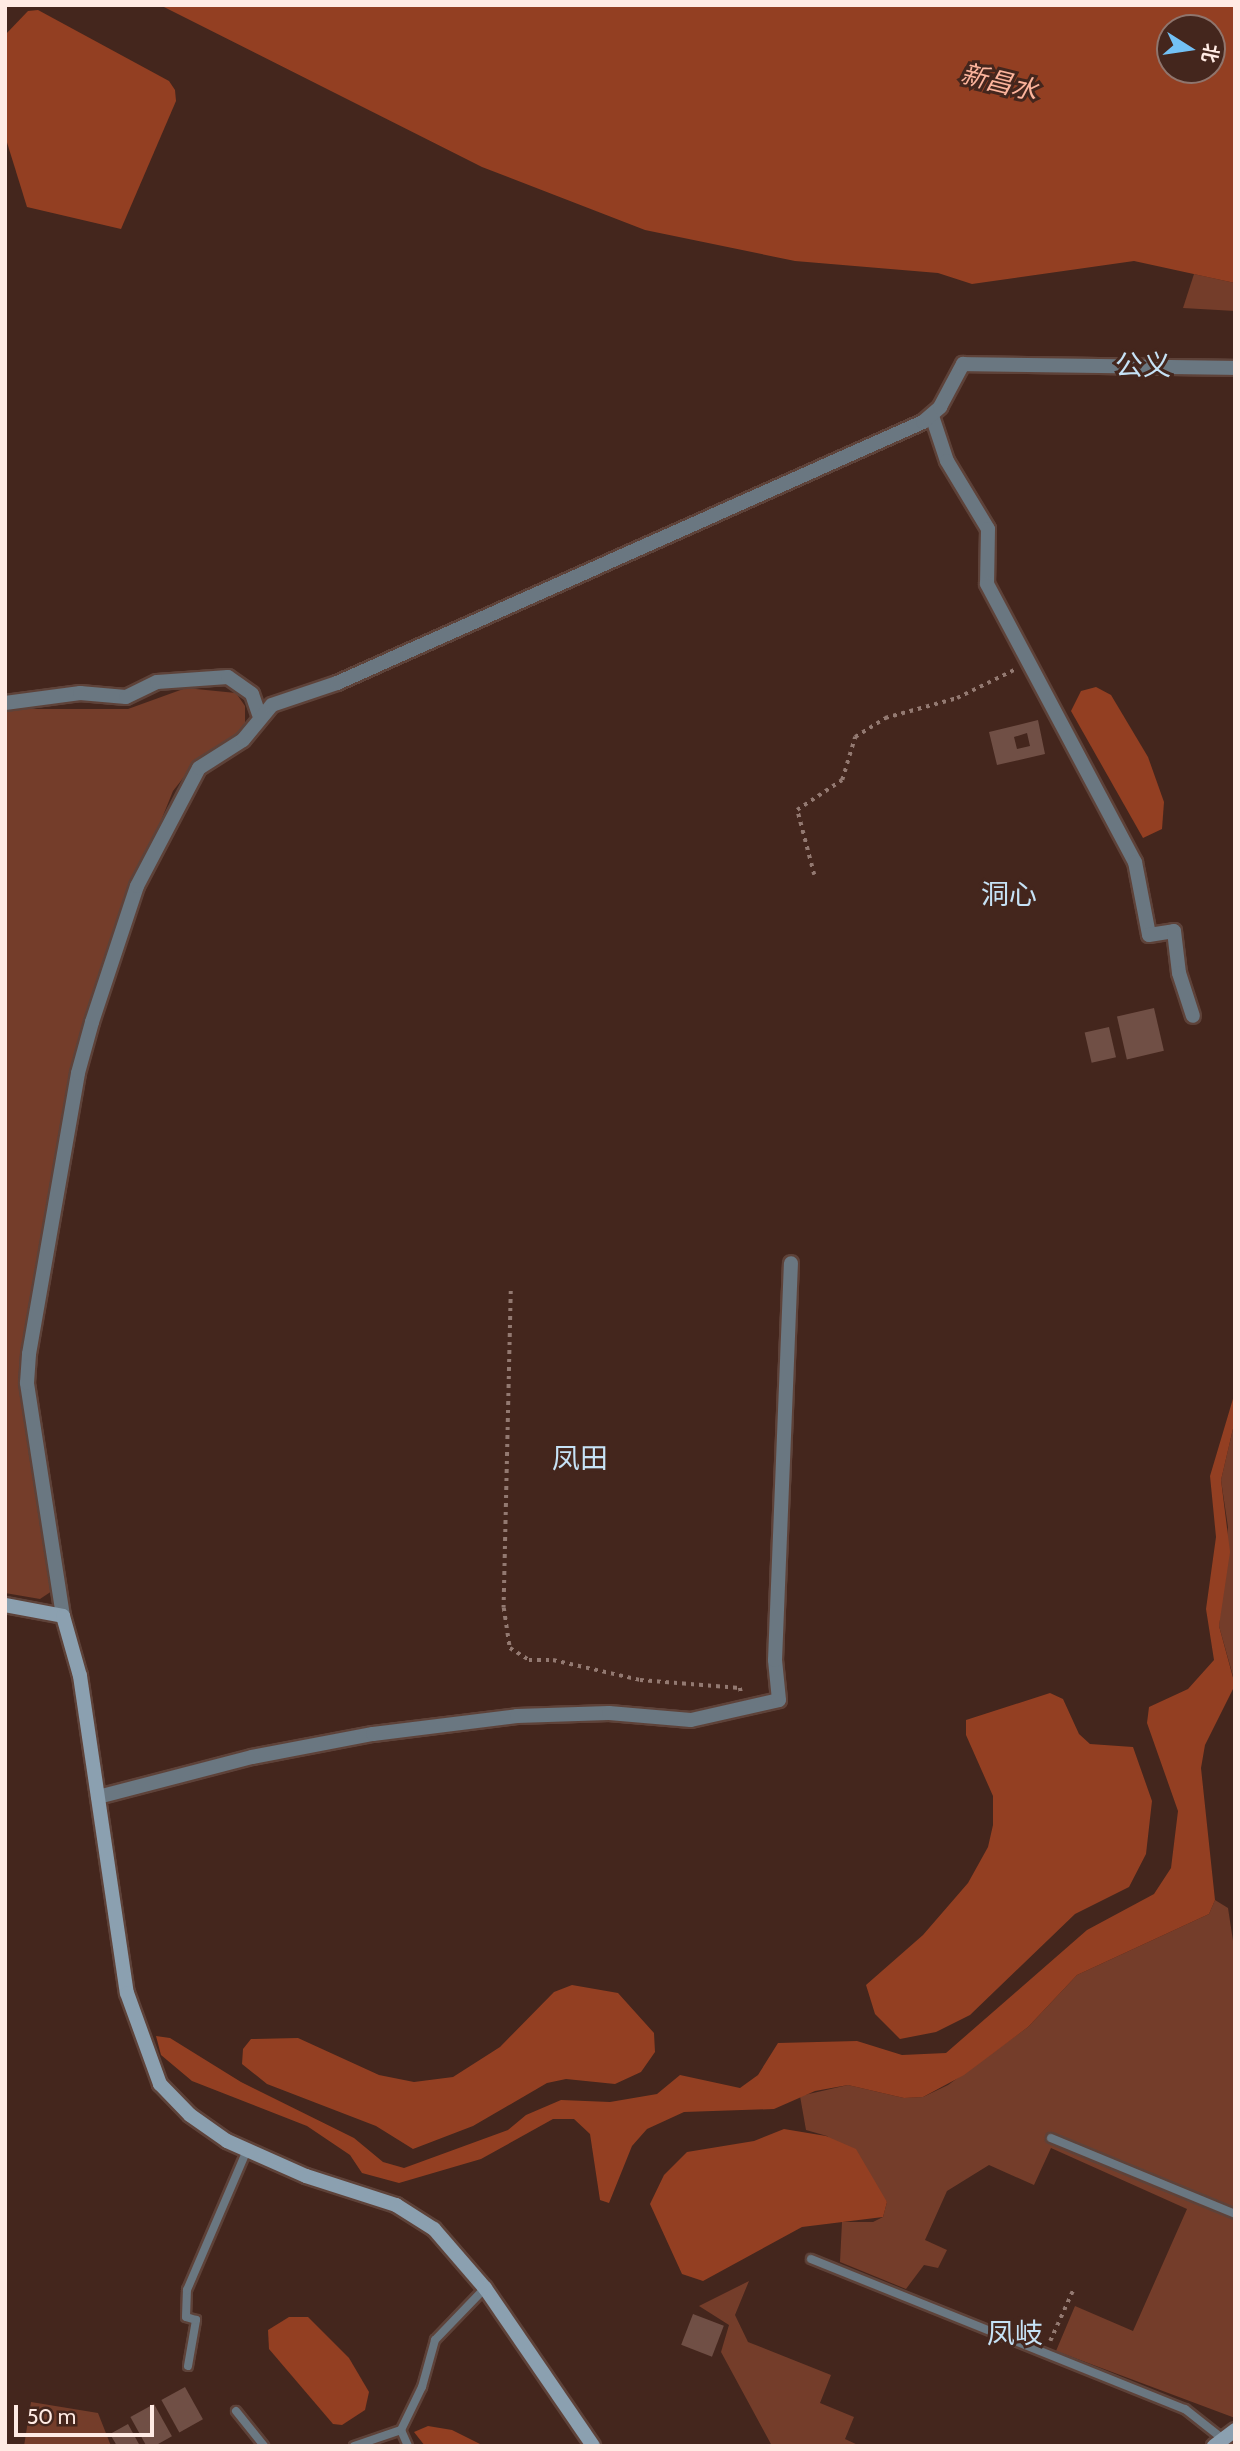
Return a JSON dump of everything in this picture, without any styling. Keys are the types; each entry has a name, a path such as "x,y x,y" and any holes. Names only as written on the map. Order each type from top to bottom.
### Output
{"street":[{"path":"593,2446 485,2288 434,2229 408,2211 247,2150 208,2129 174,2100 144,2047 121,1966 80,1676 63,1616 27,1368 78,1073 120,935 162,833 190,778 243,740 259,714 932,416 955,371 968,363 1235,368"},
{"path":"932,416 947,461 988,528 986,584 1135,862 1149,935 1174,932 1179,973 1193,1016"},
{"path":"5,703 80,693 125,697 157,682 228,677 253,694 259,714"},
{"path":"98,1797 252,1757 386,1732 517,1716 609,1713 691,1720 743,1711 779,1700 775,1660 791,1263"},
{"path":"5,1605 63,1616"}],"lane":[{"path":"1051,2138 1235,2214"},
{"path":"188,2366 196,2320 186,2317 187,2290 247,2150"},
{"path":"811,2259 1185,2409 1224,2438"},
{"path":"354,2446 401,2430 422,2387 435,2340 485,2288"},
{"path":"236,2411 264,2446"},
{"path":"401,2430 408,2446"}],"path":[{"path":"814,874 797,810 842,780 855,737 885,718 957,698 1028,661"},
{"path":"511,1291 504,1608 510,1648 529,1660 553,1660 640,1679 740,1688 743,1711"},
{"path":"1045,2353 1074,2288"}],"shaded area":[{"path":"1194,274 1235,283 1235,311 1183,308"},
{"path":"186,688 236,693 245,706 245,723 237,736 194,764 173,791 102,966 65,1115 21,1379 52,1591 40,1599 5,1593 5,709 128,709"},
{"path":"1235,1420 1233,1676 1219,1626 1228,1527 1221,1480"},
{"path":"1215,1900 1228,1908 1235,1954 1235,2418 1056,2351 1075,2306 1133,2331 1187,2209 1051,2148 1034,2185 989,2165 947,2191 925,2240 947,2250 938,2268 924,2265 906,2289 840,2262 842,2222 873,2222 883,2217 887,2202 827,2136 806,2130 800,2096 848,2085 904,2098 923,2097 948,2085 1028,2027 1077,1975 1209,1914"},
{"path":"749,2281 735,2315 748,2342 831,2375 820,2403 854,2417 845,2439 860,2446 772,2446 721,2352 729,2325 699,2306"},
{"path":"31,2402 98,2413 111,2446 24,2446"}],"water":[{"name":"新昌水","path":"160,5 1235,5 1235,283 1134,261 972,284 938,273 795,261 645,230 482,167"},
{"path":"38,10 169,81 175,90 176,101 121,229 27,207 5,136 5,35 28,11"},
{"path":"1096,687 1111,695 1148,757 1164,802 1162,829 1143,838 1071,711 1081,691"},
{"path":"1235,1392 1235,1420 1221,1480 1230,1552 1219,1626 1235,1685 1205,1745 1201,1768 1215,1900 1209,1914 1077,1975 1028,2027 964,2075 923,2097 904,2098 848,2085 815,2091 774,2109 684,2112 647,2129 632,2146 609,2203 600,2200 590,2134 574,2119 553,2119 481,2159 399,2183 362,2173 350,2155 307,2126 192,2081 161,2055 156,2036 170,2038 241,2082 354,2138 383,2162 404,2168 508,2130 526,2115 561,2100 610,2102 657,2094 680,2075 740,2088 758,2075 778,2043 857,2041 902,2055 946,2053 1087,1930 1154,1894 1171,1868 1178,1811 1147,1723 1149,1707 1188,1689 1214,1660 1206,1609 1216,1537 1210,1476"},
{"path":"1050,1693 1063,1699 1079,1734 1090,1744 1133,1747 1152,1801 1146,1854 1129,1887 1075,1914 970,2015 936,2032 900,2039 875,2014 866,1985 923,1935 968,1883 988,1847 993,1825 993,1796 966,1735 966,1720"},
{"path":"572,1985 618,1993 654,2033 655,2052 641,2072 615,2084 566,2079 547,2083 473,2126 413,2149 376,2126 267,2084 242,2064 243,2049 251,2039 298,2038 379,2075 414,2082 453,2077 500,2047 554,1992"},
{"path":"784,2129 826,2136 856,2149 887,2202 883,2217 802,2227 703,2281 682,2274 650,2204 664,2175 687,2152 754,2141"},
{"path":"289,2317 308,2317 349,2358 369,2392 365,2410 342,2425 333,2424 269,2349 268,2330"},
{"path":"428,2426 452,2430 484,2446 425,2446 414,2432"}],"building":[{"path":"1038,720 1045,754 997,765 989,732","holes":["1027,733 1030,746 1017,749 1014,737"]},
{"path":"1154,1008 1164,1051 1127,1059 1117,1017"},
{"path":"1109,1027 1116,1057 1092,1063 1085,1033"},
{"path":"693,2314 724,2326 712,2357 681,2345"},
{"path":"185,2387 203,2419 179,2432 161,2400"},
{"path":"154,2404 172,2436 155,2446 146,2446 130,2417"},
{"path":"128,2424 140,2446 117,2446 110,2434"}],"district":[{"name":"公义","path":"1143,365"},
{"name":"洞心","path":"1009,894"},
{"name":"凤田","path":"580,1458"},
{"name":"凤岐","path":"1015,2333"}]}
